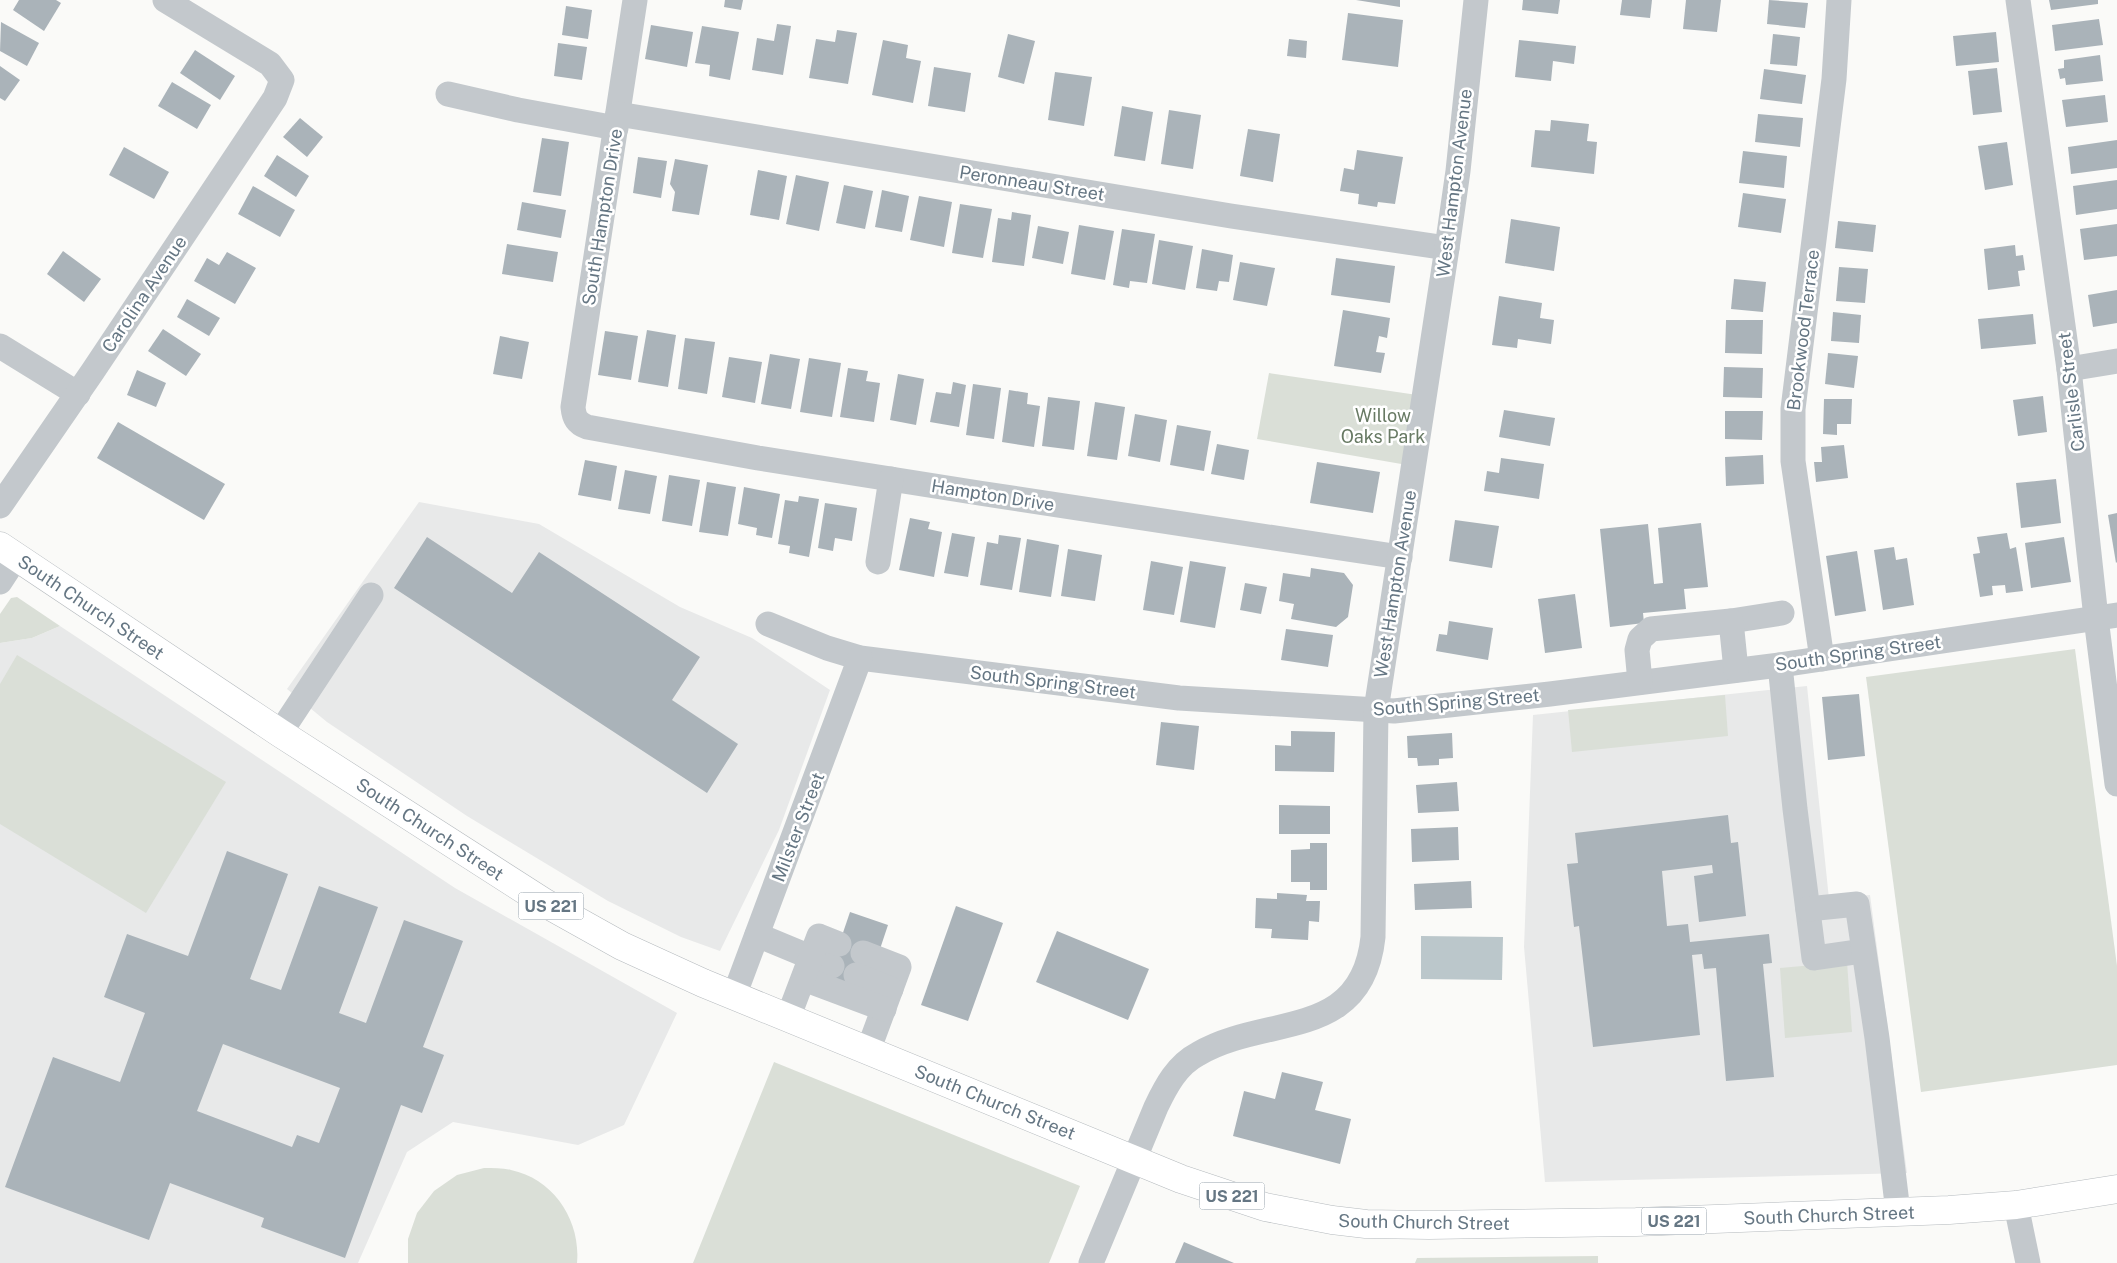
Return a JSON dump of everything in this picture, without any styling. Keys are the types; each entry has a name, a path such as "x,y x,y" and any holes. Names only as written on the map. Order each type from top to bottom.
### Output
{"main road":[{"name":"South Church Street","path":"9,551 280,733 545,903 583,925 662,966 734,996 1181,1179 1265,1207 1332,1220 1366,1224 1636,1222 1898,1212 2016,1205 2117,1189"}],"street":[{"name":"Carolina Avenue","path":"0,506 78,394 275,98 282,80 270,64 165,0"},
{"name":"South Hampton Drive","path":"587,428 579,424 573,416 572,407 635,0"},
{"name":"West Hampton Avenue","path":"1091,1263 1165,1086 1179,1069 1196,1054 1216,1044 1329,1012 1350,995 1366,972 1371,955 1373,937 1376,710 1458,171 1476,0"},
{"name":"Brookwood Terrace","path":"1822,659 1793,461 1792,435 1793,409 1834,79 1838,0"},
{"name":"Carlisle Street","path":"2018,0 2069,370 2106,617 2117,784"},
{"name":"Peronneau Street","path":"448,94 518,110 617,121 1447,248"},
{"path":"0,346 78,394"},
{"path":"2069,370 2117,361"},
{"name":"Hampton Drive","path":"587,428 891,479 1400,557"},
{"path":"878,562 891,479"},
{"path":"0,582 9,551"},
{"path":"280,733 371,595"},
{"path":"1640,682 1637,650 1640,639 1651,629 1732,621 1782,613"},
{"name":"South Spring Street","path":"768,624 827,648 860,658 1179,698 1404,710 1780,665 2106,617"},
{"path":"1732,621 1736,670"},
{"name":"Milster Street","path":"734,996 860,658"},
{"path":"1780,665 1814,958 1863,952"},
{"path":"1808,909 1857,904 1863,952 1878,1038 1898,1212"},
{"path":"757,935 822,961 888,999"},
{"path":"788,1018 822,961"},
{"path":"859,964 899,966 868,1051"},
{"path":"2016,1205 2028,1263"}],"shaded area":[{"path":"419,502 539,524 680,607 752,638 830,690 779,830 720,951 681,937 608,901 467,816 327,722 287,689"},
{"path":"60,626 455,888 677,1013 624,1125 578,1145 453,1122 407,1152 358,1263 0,1263 0,643 32,638"},
{"path":"1807,686 1829,899 1870,895 1907,1173 1545,1182 1524,947 1533,715"},
{"path":"1421,936 1503,937 1502,980 1421,979"}],"green space":[{"name":"Willow Oaks Park","path":"1269,373 1424,396 1413,466 1257,439"},
{"path":"17,597 60,626 32,638 0,643 0,614 11,598"},
{"path":"2075,649 2117,966 2117,1065 1921,1092 1866,677"},
{"path":"17,655 226,782 146,913 0,824 0,684"},
{"path":"1725,695 1728,736 1572,752 1568,710"},
{"path":"1847,962 1852,1032 1785,1038 1780,968"},
{"path":"774,1062 1080,1186 1049,1263 693,1263"},
{"path":"484,1168 508,1169 526,1175 540,1182 552,1192 562,1204 569,1217 577,1247 577,1263 408,1263 408,1239 417,1213 434,1191 457,1175"},
{"path":"1598,1256 1598,1263 1415,1263 1417,1258"}],"building":[{"path":"19,0 56,0 61,3 44,31 13,10"},
{"path":"725,0 743,0 741,10 724,7"},
{"path":"1356,0 1400,0 1400,7"},
{"path":"1523,0 1560,0 1558,14 1522,10"},
{"path":"1622,0 1652,0 1650,18 1620,15"},
{"path":"1686,0 1721,0 1717,32 1683,29"},
{"path":"1769,0 1808,3 1805,28 1767,24"},
{"path":"2049,0 2098,0 2098,4 2051,10"},
{"path":"566,6 592,10 588,39 562,35"},
{"path":"1348,13 1403,20 1398,67 1342,60"},
{"path":"2099,19 2103,45 2055,51 2052,25"},
{"path":"1,22 39,43 27,66 0,51"},
{"path":"777,24 791,26 783,75 752,70 757,38 774,41"},
{"path":"651,25 693,32 687,67 645,59"},
{"path":"702,26 739,32 730,80 709,76 710,65 695,63"},
{"path":"837,30 857,33 848,84 809,78 816,39 835,42"},
{"path":"1996,32 1999,62 1956,66 1953,36"},
{"path":"1008,34 1035,41 1024,84 998,77"},
{"path":"1773,34 1800,37 1797,66 1770,64"},
{"path":"1289,39 1307,41 1306,58 1287,56"},
{"path":"883,40 908,45 906,58 921,61 913,103 872,95"},
{"path":"1519,40 1576,46 1574,64 1553,61 1551,81 1515,77"},
{"path":"558,43 587,47 582,80 554,76"},
{"path":"195,50 235,76 220,100 180,73"},
{"path":"2100,55 2103,81 2066,85 2065,78 2060,79 2058,69 2064,68 2064,60"},
{"path":"0,66 20,80 5,101 0,98"},
{"path":"934,67 971,73 965,112 928,106"},
{"path":"1997,68 2002,112 1973,115 1968,71"},
{"path":"1764,69 1806,75 1802,104 1760,99"},
{"path":"1055,72 1092,77 1084,126 1048,120"},
{"path":"172,82 211,105 197,129 158,106"},
{"path":"2105,95 2108,122 2066,127 2062,100"},
{"path":"1122,106 1153,112 1145,161 1114,156"},
{"path":"1169,110 1201,115 1193,169 1161,164"},
{"path":"1758,114 1803,118 1800,147 1755,142"},
{"path":"300,118 323,137 307,157 283,137"},
{"path":"1551,120 1589,124 1587,141 1597,142 1594,174 1531,167 1535,130 1550,131"},
{"path":"1248,129 1280,134 1273,182 1240,176"},
{"path":"542,138 569,142 561,196 533,192"},
{"path":"2117,140 2117,168 2071,174 2068,147"},
{"path":"2007,142 2013,185 1985,190 1978,146"},
{"path":"124,147 169,172 154,199 109,175"},
{"path":"1357,150 1403,157 1395,204 1378,202 1377,207 1358,204 1359,194 1340,191 1344,168 1354,170"},
{"path":"1743,151 1787,156 1784,188 1739,183"},
{"path":"277,155 309,176 296,197 264,176"},
{"path":"638,157 667,161 661,198 633,193"},
{"path":"675,159 708,165 699,215 672,211 675,192 670,184"},
{"path":"758,170 787,176 779,220 750,215"},
{"path":"796,175 829,182 819,231 786,224"},
{"path":"2117,180 2117,209 2076,215 2073,186"},
{"path":"844,185 873,191 865,229 836,223"},
{"path":"253,186 295,210 280,237 238,214"},
{"path":"882,190 909,196 902,232 875,227"},
{"path":"1743,193 1786,199 1781,233 1738,227"},
{"path":"919,196 952,202 944,247 910,240"},
{"path":"522,202 566,210 561,238 517,230"},
{"path":"960,204 992,209 983,258 952,253"},
{"path":"1012,212 1031,215 1024,266 992,262 998,218 1011,220"},
{"path":"1511,219 1560,227 1554,271 1505,263"},
{"path":"1838,221 1876,225 1873,252 1835,248"},
{"path":"2117,224 2117,256 2084,260 2080,229"},
{"path":"1079,225 1114,231 1105,280 1071,274"},
{"path":"1038,226 1069,232 1063,264 1032,258"},
{"path":"1122,229 1155,234 1147,283 1130,281 1129,288 1113,285"},
{"path":"1159,240 1193,246 1185,290 1152,284"},
{"path":"507,244 558,252 553,282 502,274"},
{"path":"2015,245 2016,256 2023,255 2025,270 2018,271 2020,286 1988,290 1984,249"},
{"path":"1202,249 1233,255 1229,282 1219,281 1217,291 1196,288"},
{"path":"63,251 101,279 84,302 47,274"},
{"path":"227,252 256,268 235,304 194,281 207,258 219,265"},
{"path":"1336,258 1395,266 1390,303 1331,295"},
{"path":"1240,262 1275,268 1267,306 1233,300"},
{"path":"1839,267 1868,269 1865,303 1836,301"},
{"path":"1734,279 1766,282 1763,312 1731,309"},
{"path":"2117,290 2117,323 2093,327 2088,295"},
{"path":"1499,296 1542,303 1540,318 1554,320 1551,344 1518,339 1517,348 1492,345"},
{"path":"187,299 220,318 209,336 177,317"},
{"path":"1343,310 1390,318 1387,338 1379,336 1376,352 1385,353 1381,373 1334,366"},
{"path":"1833,312 1861,315 1859,343 1831,341"},
{"path":"2033,314 2036,344 1981,349 1978,319"},
{"path":"1726,320 1763,320 1762,354 1725,353"},
{"path":"163,329 201,354 186,376 148,351"},
{"path":"647,330 676,335 668,387 638,382"},
{"path":"605,331 638,336 631,380 598,375"},
{"path":"500,336 529,342 522,379 493,374"},
{"path":"685,338 715,342 707,394 678,389"},
{"path":"1828,353 1858,356 1854,388 1825,384"},
{"path":"770,354 800,359 791,409 761,404"},
{"path":"729,357 762,362 755,403 722,397"},
{"path":"809,358 841,363 832,417 800,412"},
{"path":"1724,367 1763,368 1762,398 1723,397"},
{"path":"848,368 868,371 866,381 880,383 874,422 840,417"},
{"path":"137,370 166,383 156,407 127,395"},
{"path":"898,374 924,379 916,425 890,420"},
{"path":"953,382 966,385 959,427 930,422 936,392 951,394"},
{"path":"973,384 1001,388 994,439 966,435"},
{"path":"1009,390 1028,393 1027,404 1040,406 1034,447 1002,442"},
{"path":"2043,396 2047,432 2018,436 2013,400"},
{"path":"1048,397 1080,401 1074,450 1042,446"},
{"path":"1824,399 1852,399 1851,424 1837,424 1837,435 1823,434"},
{"path":"1095,402 1125,407 1117,460 1087,456"},
{"path":"1504,410 1555,418 1550,446 1499,437"},
{"path":"1725,411 1763,411 1762,440 1725,439"},
{"path":"1135,414 1167,420 1160,462 1128,456"},
{"path":"118,422 225,484 204,520 97,458"},
{"path":"1177,425 1211,431 1204,471 1170,465"},
{"path":"1217,444 1249,450 1244,480 1211,474"},
{"path":"1844,445 1848,478 1816,482 1814,462 1822,462 1821,447"},
{"path":"1763,455 1764,484 1726,486 1725,457"},
{"path":"1501,458 1544,464 1539,499 1484,491 1487,471 1499,473"},
{"path":"585,460 617,466 611,501 578,495"},
{"path":"1317,462 1380,472 1373,513 1310,503"},
{"path":"625,470 657,476 650,514 618,509"},
{"path":"669,475 700,480 692,526 662,521"},
{"path":"2056,479 2061,523 2021,528 2016,483"},
{"path":"707,482 736,487 728,536 699,532"},
{"path":"744,487 780,494 772,538 756,535 757,528 738,524"},
{"path":"799,496 819,499 809,557 789,553 790,546 778,544 785,500 798,502"},
{"path":"825,503 857,508 852,541 835,538 833,551 818,548"},
{"path":"2117,513 2117,562 2116,563 2108,515"},
{"path":"910,518 930,522 928,529 942,532 934,577 899,570"},
{"path":"1455,520 1499,526 1492,568 1449,561"},
{"path":"1701,523 1708,587 1684,589 1686,609 1643,613 1644,623 1610,627 1600,529 1648,524 1654,584 1663,583 1658,528"},
{"path":"952,533 975,537 968,577 944,573"},
{"path":"2007,533 2010,549 2016,547 2023,591 2006,593 2005,585 1992,586 1993,595 1980,597 1973,554 1980,553 1977,537"},
{"path":"999,535 1021,538 1012,590 980,585 987,542 998,544"},
{"path":"427,537 512,593 539,552 700,657 672,700 738,744 707,793 394,588"},
{"path":"2064,537 2071,582 2031,588 2025,543"},
{"path":"1027,539 1059,545 1051,597 1019,592"},
{"path":"1894,547 1896,560 1907,558 1914,605 1883,610 1874,550"},
{"path":"1068,549 1102,555 1095,601 1061,596"},
{"path":"1857,551 1866,611 1835,616 1826,556"},
{"path":"1151,561 1183,567 1174,615 1143,610"},
{"path":"1190,561 1226,567 1215,628 1180,622"},
{"path":"1311,568 1344,573 1353,585 1348,617 1336,627 1291,619 1294,604 1279,601 1283,573 1310,577"},
{"path":"1245,583 1267,587 1261,614 1240,610"},
{"path":"1575,594 1582,648 1545,653 1538,599"},
{"path":"1449,621 1493,628 1488,660 1436,651 1439,634 1447,635"},
{"path":"1286,629 1333,635 1328,667 1281,660"},
{"path":"1859,694 1865,756 1828,760 1822,697"},
{"path":"1161,722 1199,726 1194,770 1156,765"},
{"path":"1291,731 1335,732 1334,772 1275,771 1275,745 1291,746"},
{"path":"1452,733 1453,758 1439,759 1439,765 1418,766 1417,758 1408,758 1407,736"},
{"path":"1457,782 1459,811 1418,813 1416,785"},
{"path":"1279,805 1330,806 1330,834 1279,834"},
{"path":"1728,815 1731,843 1738,842 1746,916 1699,922 1694,876 1713,873 1712,865 1662,871 1667,926 1688,924 1690,942 1769,934 1772,963 1763,964 1774,1077 1726,1081 1716,968 1704,969 1702,954 1692,955 1700,1035 1593,1047 1579,926 1574,927 1567,864 1578,863 1575,833"},
{"path":"1458,827 1459,860 1412,862 1411,829"},
{"path":"1310,843 1327,843 1327,890 1310,890 1310,882 1291,882 1291,850 1310,849"},
{"path":"227,851 288,874 250,979 281,990 319,886 378,907 339,1013 366,1023 404,920 463,941 423,1047 444,1055 422,1113 401,1105 345,1258 261,1227 264,1218 170,1183 149,1240 5,1187 53,1057 120,1082 145,1013 104,997 127,934 188,956","holes":["223,1044 340,1088 319,1143 297,1135 292,1147 197,1111"]},
{"path":"1471,881 1472,908 1415,910 1414,884"},
{"path":"1277,893 1307,895 1306,901 1320,901 1319,922 1309,921 1308,940 1271,938 1272,929 1255,928 1256,898 1277,899"},
{"path":"956,906 1003,923 968,1021 921,1005"},
{"path":"850,912 888,925 879,952 850,991 826,983"},
{"path":"1057,931 1149,969 1128,1020 1036,982"},
{"path":"1282,1072 1323,1082 1315,1110 1351,1119 1340,1164 1233,1136 1244,1091 1275,1099"},
{"path":"1184,1242 1234,1263 1175,1263"}]}
